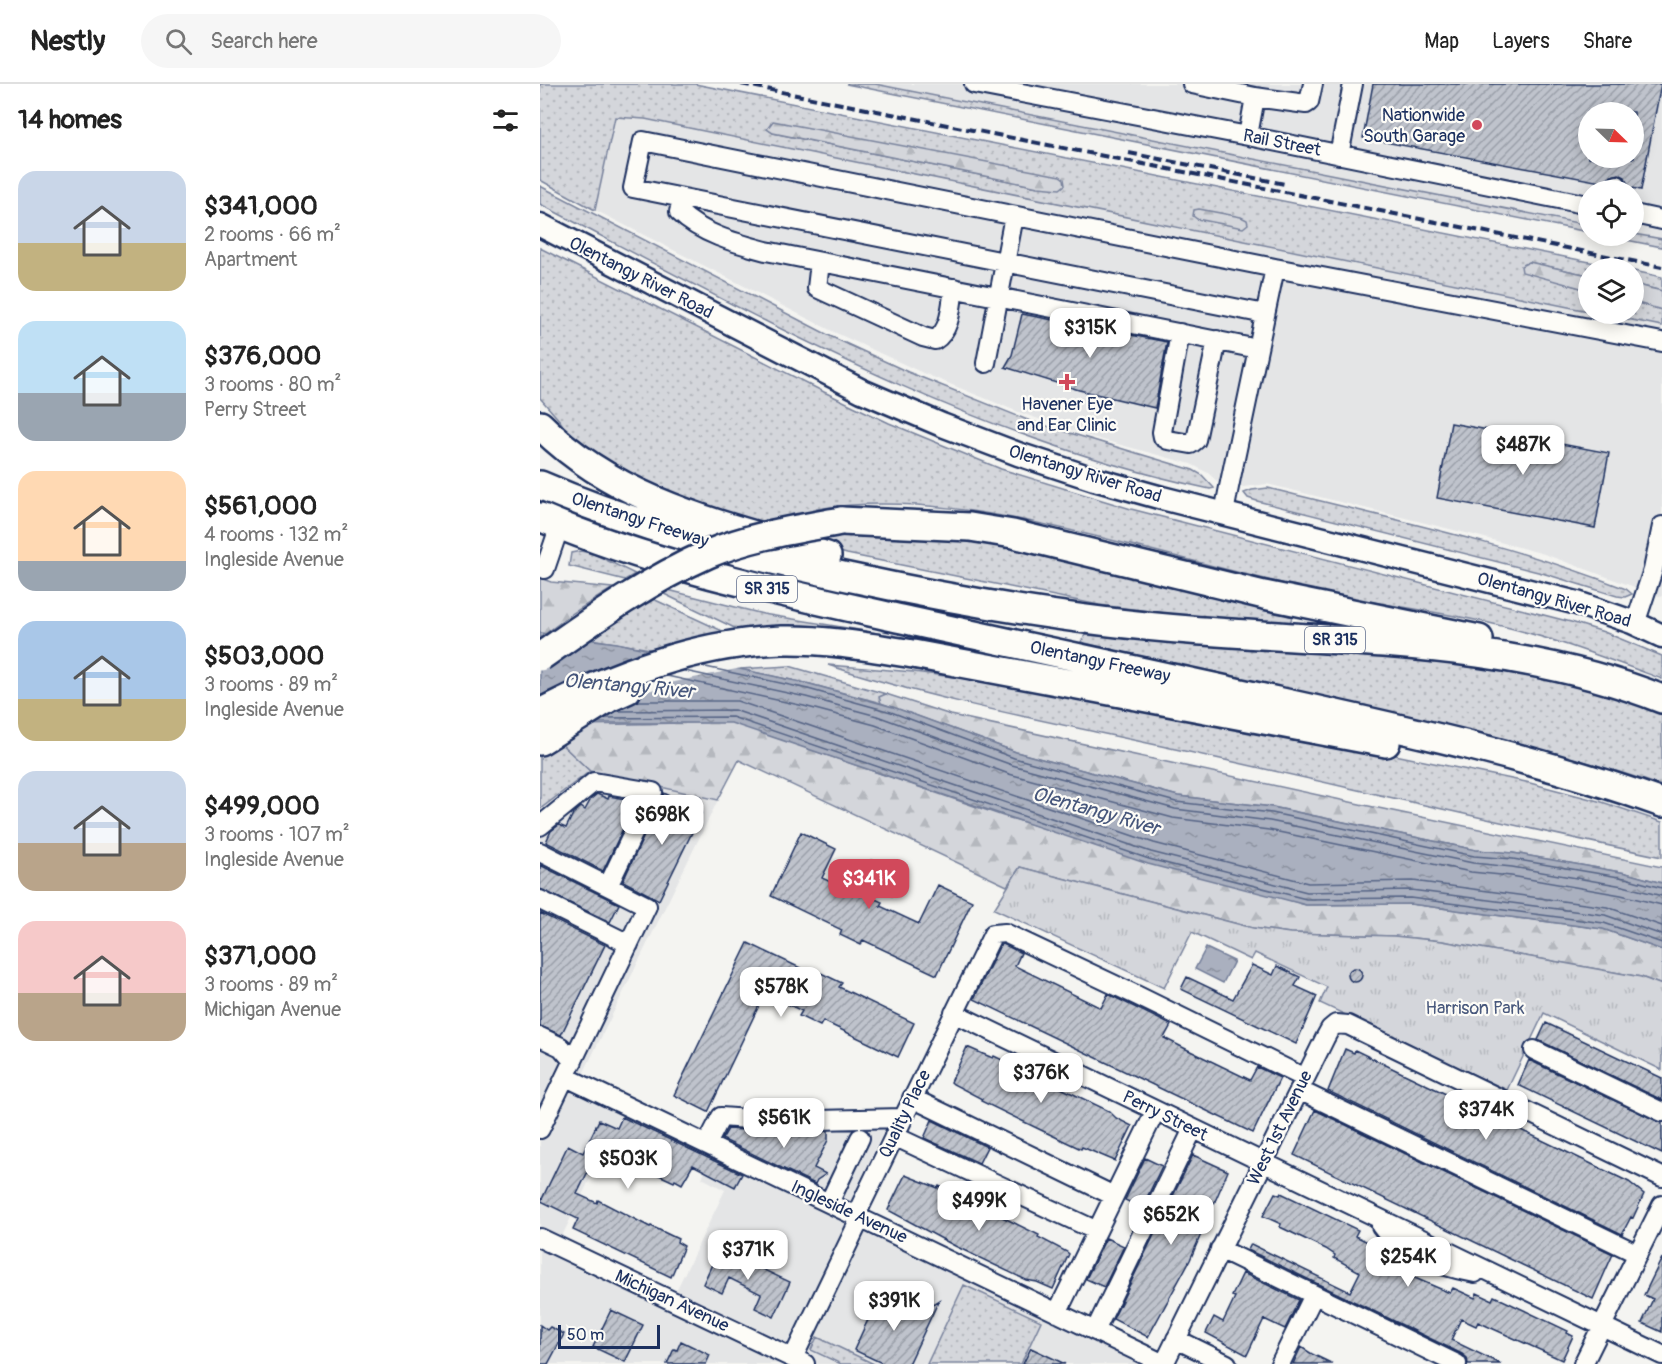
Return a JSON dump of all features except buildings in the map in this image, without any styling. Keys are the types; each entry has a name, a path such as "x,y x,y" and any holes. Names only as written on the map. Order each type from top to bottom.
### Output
{"highway":[{"path":"540,425 595,470 677,511 1005,609"},
{"name":"Olentangy Freeway","path":"540,485 577,501 630,519 783,563 1005,609 1167,628 1388,644 1486,655 1557,667 1615,682 1662,699"},
{"name":"Olentangy Freeway","path":"550,521 667,561 776,591 1346,716 1500,754 1662,803"},
{"path":"540,657 623,599 661,577 710,554 776,533 842,521 970,527 1013,534 1275,597 1503,645 1615,682"},
{"path":"540,713 586,689 660,661 725,646 781,640 857,645 913,654 1389,744 1500,754"},
{"path":"540,741 609,698 664,674 727,658 807,651 913,654"}],"main road":[{"name":"Olentangy River Road","path":"540,225 774,347 882,400 1039,461 1116,485 1577,603 1662,636"}],"street":[{"name":"Rail Street","path":"977,84 1578,203"},
{"path":"1192,84 1255,97 1306,104 1309,102 1313,84"},
{"path":"1339,154 1353,84"},
{"path":"1248,136 1255,97"},
{"path":"1265,314 633,188 643,141 1275,268 1662,342"},
{"path":"682,199 679,212 686,218 716,235 740,244 1258,349"},
{"path":"986,363 1014,216"},
{"path":"1644,216 1662,220"},
{"path":"820,262 817,288 923,337 935,340 943,335 947,327 954,288"},
{"path":"1224,513 1275,268"},
{"path":"1180,333 1162,432 1163,437 1168,440 1191,444 1196,440 1217,340"},
{"path":"545,569 550,521"},
{"path":"1635,624 1653,570 1662,526"},
{"path":"540,826 594,782 652,792 608,886"},
{"path":"540,852 646,906 569,1069 542,1120"},
{"path":"540,900 629,944"},
{"name":"Quality Place","path":"799,1361 902,1118 993,934 1005,933 1144,999 1302,1084"},
{"name":"Perry Street","path":"954,1013 1376,1217 1384,1230 1417,1255 1458,1270 1478,1274 1492,1273 1662,1355"},
{"name":"West 1st Avenue","path":"1164,1364 1302,1084 1330,1029 1336,1024 1348,1025 1662,1176"},
{"name":"Ingleside Avenue","path":"540,1037 561,1047 569,1069 707,1144 1164,1364"},
{"path":"1534,1050 1662,1112"},
{"path":"1302,1084 1638,1254"},
{"path":"912,1098 1114,1196"},
{"path":"1057,1313 1155,1112"},
{"path":"707,1144 721,1117 776,1121 902,1118"},
{"path":"1095,1331 1193,1129"},
{"path":"894,1136 1097,1232"},
{"path":"829,1203 860,1138"},
{"path":"1583,1364 1662,1205"},
{"name":"Michigan Avenue","path":"540,1238 799,1361"},
{"path":"1220,1250 1457,1364"},
{"path":"1280,1364 1314,1295"},
{"path":"1176,1339 1227,1364"}],"shaded area":[{"path":"875,84 1662,84 1662,239 1644,236 1644,180 1578,180 1578,223"},
{"path":"615,117 645,119 1578,309 1578,324 1644,322 1662,326 1662,597 1544,554 1470,534 1267,484 1244,487 1218,482 1208,473 1191,464 1092,437 1021,413 923,373 834,332 595,210"},
{"path":"590,771 718,800 582,1076 629,1099 562,1236 676,1291 725,1190 702,1178 716,1149 718,1111 892,1113 845,1213 1155,1364 540,1364 540,809"}],"green space":[{"path":"540,84 695,84 1578,260 1578,273 1529,262 1557,281 1578,287 1578,309 645,119 615,117 595,210 540,180","holes":["767,129 1038,187 773,133"]},
{"path":"846,84 875,84 1578,223 1578,230"},
{"path":"773,121 1060,176 1064,179 1065,185 1060,189 1038,187 773,133 767,129"},
{"path":"540,186 832,337 908,372 1030,421 1193,470 1202,475 1214,488 1210,489 1121,467 1034,439 949,406 866,369 783,330 540,204"},
{"path":"1194,210 1241,217 1247,220 1248,224 1243,228 1197,219 1193,216"},
{"path":"1644,236 1662,239 1662,247 1644,243"},
{"path":"540,248 824,392 889,423 1001,469 1131,509 1604,632 1662,656 1662,679 1576,648 1511,628 1468,618 1315,591 1086,534 986,513 918,505 884,504 817,509 837,534 962,535 1264,606 1292,617 1290,623 1191,616 1099,605 847,554 719,519 639,484 575,444 560,421 540,398"},
{"path":"1529,262 1578,273 1578,287 1522,272 1521,266"},
{"path":"1644,273 1662,277 1662,291 1644,286"},
{"path":"1644,286 1662,291 1662,310 1644,305"},
{"path":"1644,305 1662,310 1662,326 1644,322"},
{"path":"1268,488 1403,521 1538,558 1626,589 1632,594 1625,597 1617,596 1542,573 1257,501 1248,498 1244,493"},
{"path":"581,551 594,554 635,574 625,580 569,566 571,553"},
{"path":"540,578 551,582 613,588 545,634 540,633"},
{"path":"664,589 763,614 896,636 895,639 745,633 660,592"},
{"path":"651,598 731,635 656,650 585,638"},
{"path":"1085,635 1300,648 1415,658 1499,670 1581,688 1662,714 1662,786 1608,768 1499,739 1277,691 1081,642"},
{"path":"828,665 961,678 1264,728 1526,782 1602,802 1662,822 1662,857 1007,713 872,679"},
{"path":"789,666 886,694 880,697 881,703 810,684 740,669"},
{"path":"886,694 951,715 1662,867 1662,883 1626,873 1513,853 1476,850 1273,807 1178,796 1016,752 881,703 879,697"},
{"path":"731,722 1003,816 1306,905 1410,904 1603,929 1662,950 1662,985 1641,977 1442,941 1394,936 1290,933 1253,928 1020,867 1007,886 739,760 718,800 590,771 557,740 582,725"},
{"path":"557,740 590,771 540,809 540,754"},
{"name":"Harrison Park","path":"1020,867 1253,928 1290,933 1394,936 1442,941 1641,977 1662,985 1662,1070 1544,1013 1507,1090 1320,1003 1327,987 1255,953 1251,960 1192,932 1164,988 994,909"},
{"path":"964,1285 1041,1321 1021,1364 927,1364"},
{"path":"817,1337 874,1364 841,1364 811,1350"}],"water":[{"name":"Olentangy River","path":"540,633 617,643 810,684 893,707 1016,752 1178,796 1272,807 1476,850 1513,853 1626,873 1662,883 1662,950 1603,929 1410,904 1306,905 1148,864 731,723 540,723"},
{"path":"871,860 902,875 892,896 861,881"},
{"path":"1206,948 1234,961 1223,983 1195,969"}],"pier":[{"path":"667,650 746,667 670,683 618,703"}],"railway":[{"path":"741,84 1662,267"},
{"path":"1129,153 1285,184"}],"place":[{"name":"Nationwide South Garage","path":"1477,125"},
{"name":"Havener Eye and Ear Clinic","path":"1067,382"}]}
